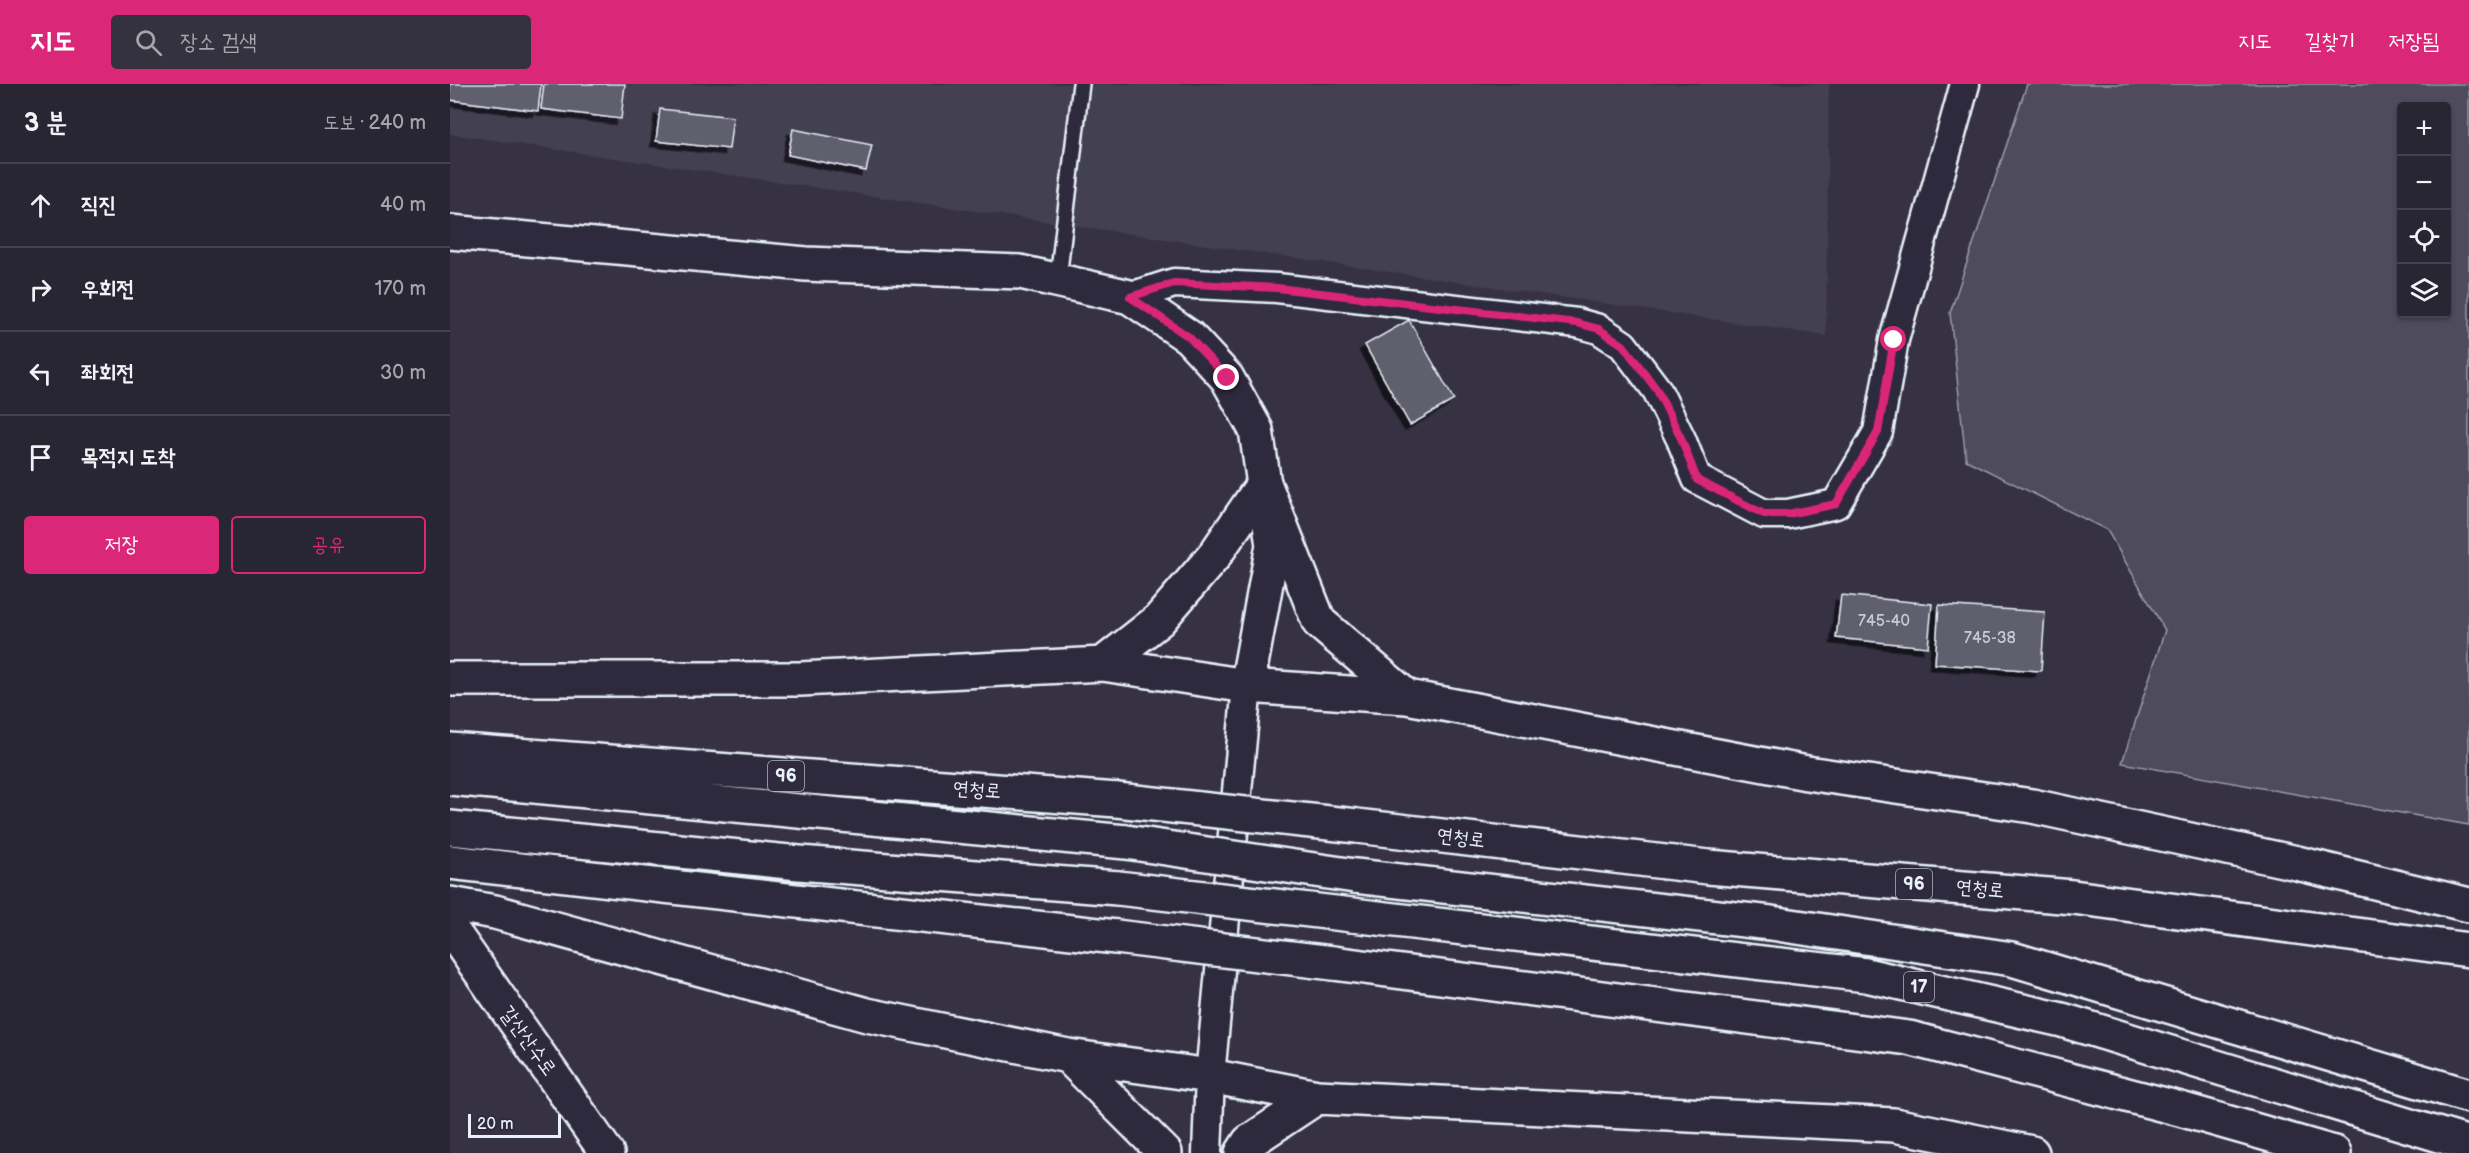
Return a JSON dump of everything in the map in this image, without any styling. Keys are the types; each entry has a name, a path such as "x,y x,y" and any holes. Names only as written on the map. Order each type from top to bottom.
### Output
{"main road":[{"path":"450,232 806,264 1020,272 1130,297 1189,337 1227,378 1256,430 1272,545 1247,686"},
{"path":"1103,664 1159,620 1214,556 1264,483"},
{"path":"1264,483 1319,622 1407,697"},
{"path":"450,679 801,679 1103,664 1247,686 1407,697 1806,773 2032,806 2297,863 2469,905"},
{"name":"연청로","path":"452,760 1117,800 1708,867 2073,897 2469,950"},
{"name":"17","path":"452,760 1126,842 1355,876 1771,923 2012,959 2469,1096"},
{"name":"17","path":"450,828 800,863 1118,888 1866,975 2062,1020 2469,1144"},
{"path":"2297,863 2469,885"},
{"path":"465,864 1333,963 1909,1038 2180,1109 2334,1153"},
{"path":"450,904 495,912 867,1015 1068,1056 1210,1076 1317,1097 1894,1125 2032,1153"},
{"name":"갈산산수로","path":"450,928 607,1153"},
{"path":"1068,1056 1165,1153"},
{"path":"1242,1153 1249,1142 1317,1097"}],"street":[{"path":"1130,297 1174,283 1277,288 1577,323 1599,329 1623,345 1657,390 1681,438 1697,480 1764,514 1788,514 1836,504 1878,432 1894,340 1965,84"},
{"path":"1207,1153 1210,1076 1247,686"}],"lane":[{"path":"1058,279 1081,84"}],"shaded area":[{"path":"450,84 1829,84 1826,336 450,134"},
{"path":"2027,84 2469,84 2469,825 2122,763 2165,630 2107,530 1966,460 1950,313"}],"building":[{"path":"450,84 541,84 538,111 450,100"},
{"path":"544,84 625,84 621,119 541,109"},
{"path":"660,109 733,117 729,149 656,141"},
{"path":"793,129 872,145 866,171 788,155"},
{"path":"1409,320 1454,400 1410,425 1365,345"},
{"path":"1841,595 1932,604 1928,647 1836,638"},
{"path":"1939,605 2045,612 2041,671 1935,664"}],"route":[{"path":"1227,378 1189,337 1154,311 1130,297 1174,283 1277,288 1577,323 1599,329 1623,345 1657,390 1681,438 1697,480 1764,514 1788,514 1836,504 1878,432 1894,340"}]}
